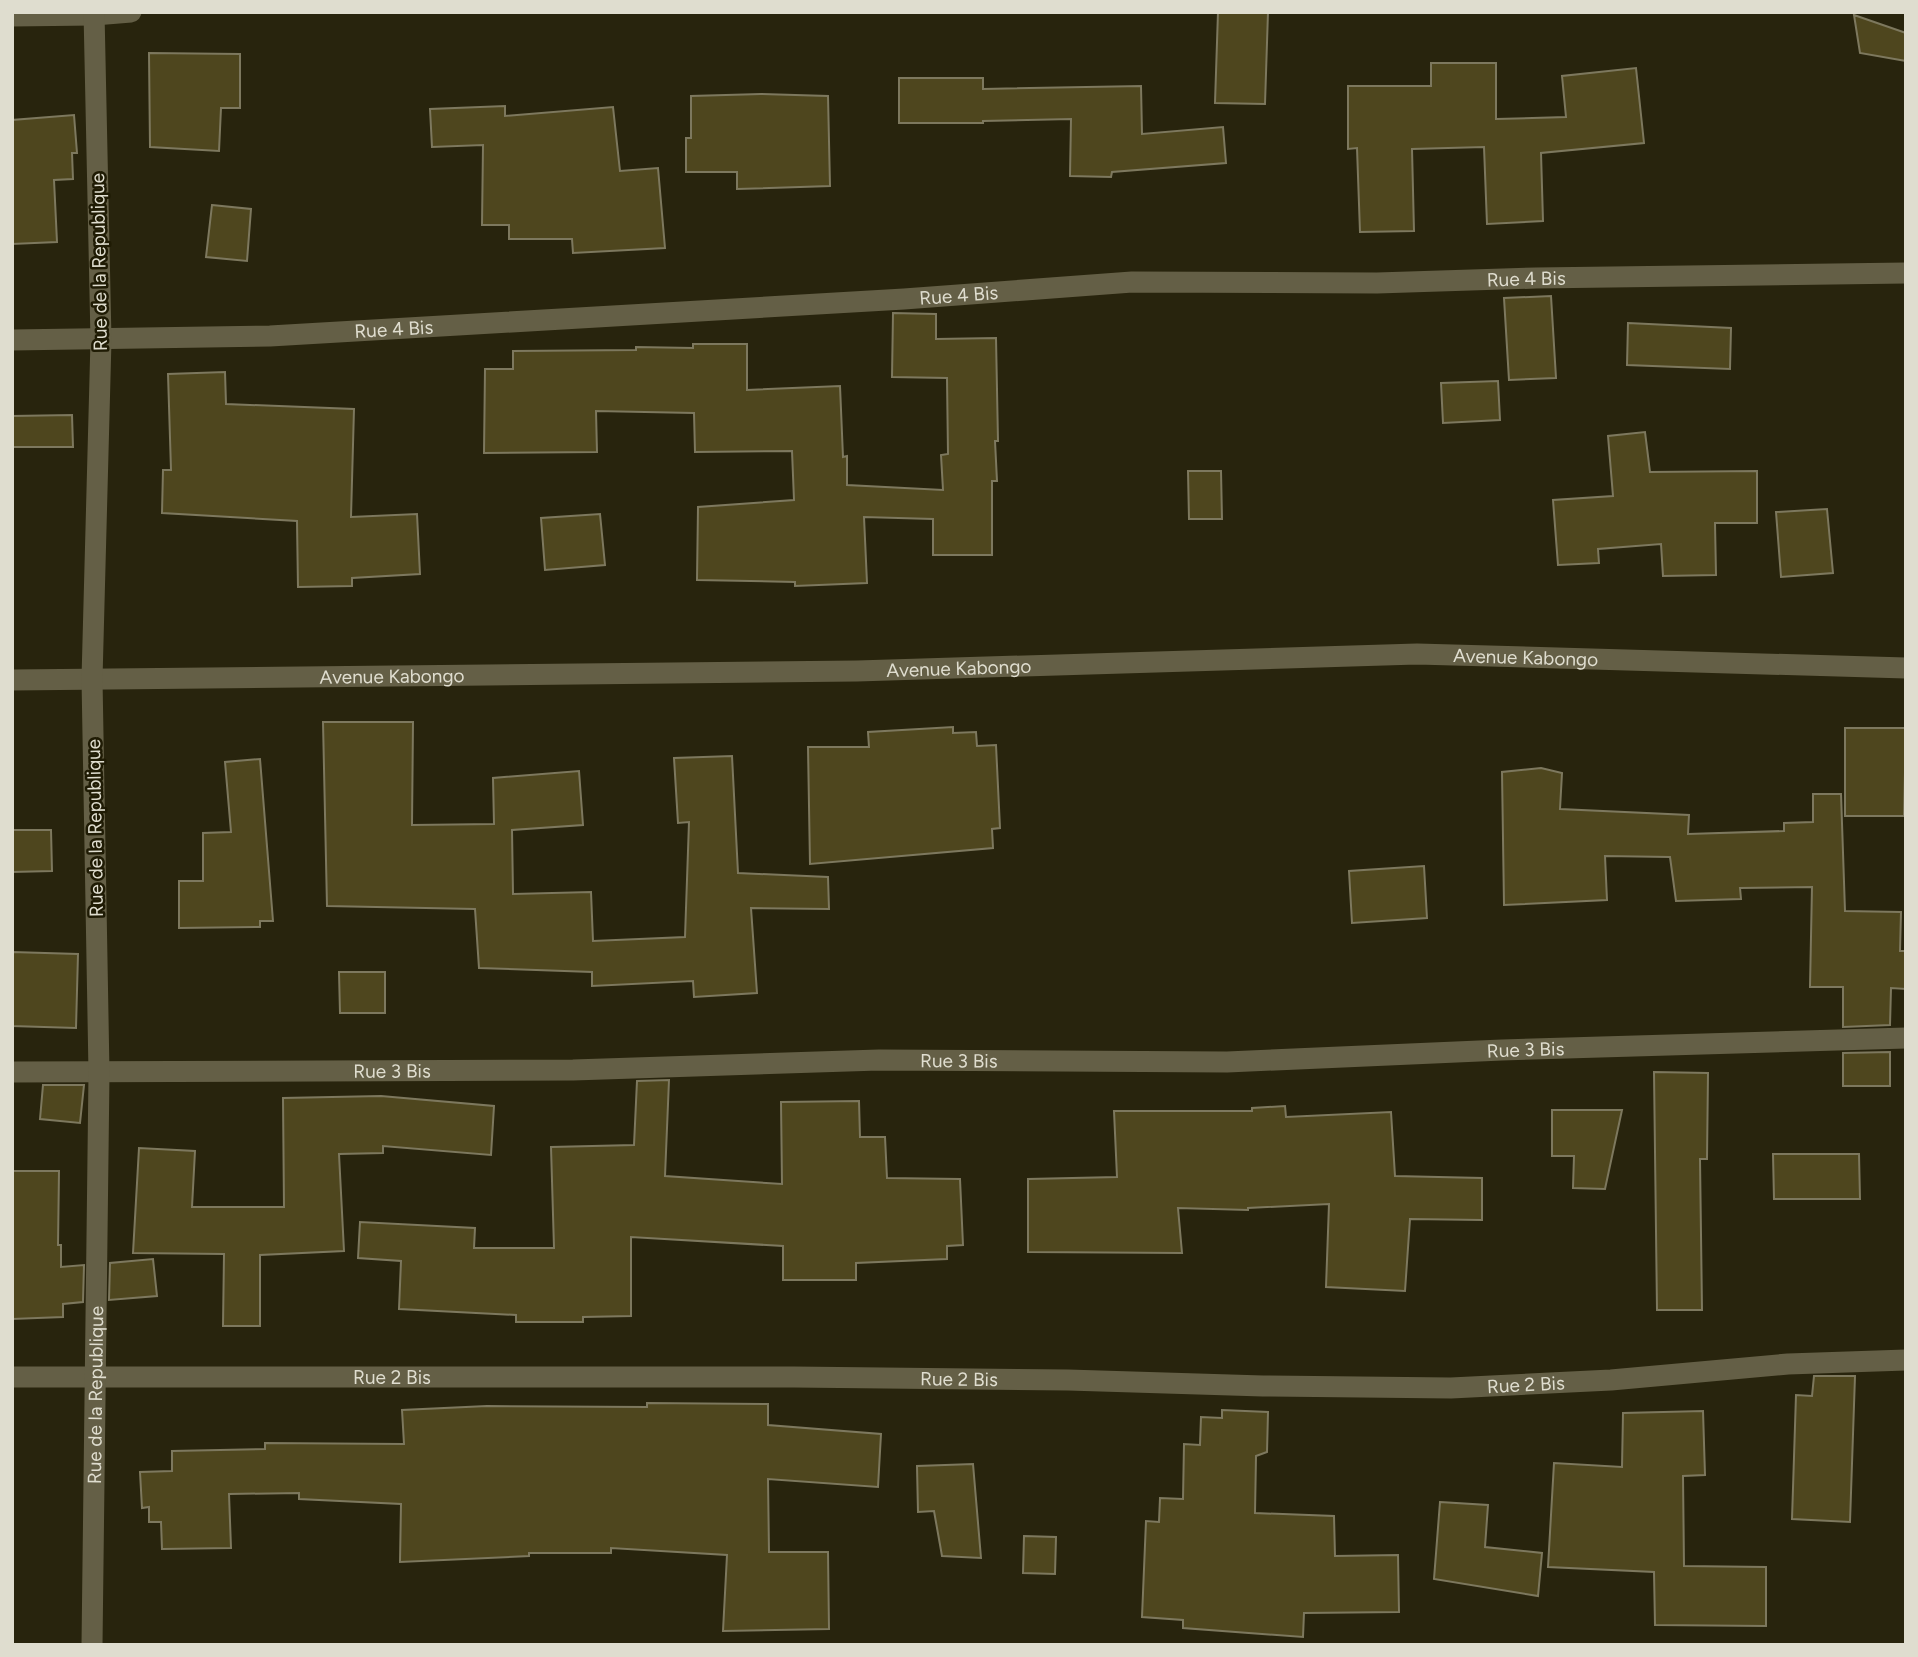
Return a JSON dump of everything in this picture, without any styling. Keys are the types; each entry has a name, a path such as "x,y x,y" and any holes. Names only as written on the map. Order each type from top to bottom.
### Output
{"street":[{"path":"12,16 131,12"},
{"name":"Rue de la Republique","path":"92,1645 99,1073 92,679 101,340 94,14"},
{"name":"Rue 4 Bis","path":"12,340 284,335 905,299 1132,282 1377,283 1906,273"},
{"name":"Avenue Kabongo","path":"12,680 857,671 1417,654 1906,668"},
{"name":"Rue 3 Bis","path":"12,1072 573,1069 879,1059 1227,1062 1502,1050 1906,1038"},
{"name":"Rue 2 Bis","path":"12,1377 808,1377 1451,1388 1611,1380 1788,1364 1906,1360"}],"building":[{"path":"1218,12 1268,12 1265,104 1215,103"},
{"path":"1854,15 1906,33 1906,61 1860,53"},
{"path":"149,53 240,54 240,108 221,108 219,151 150,147"},
{"path":"1431,63 1496,63 1496,119 1566,117 1562,76 1636,68 1644,143 1541,153 1543,221 1487,224 1484,147 1412,149 1414,231 1360,232 1357,148 1348,149 1348,86 1431,86"},
{"path":"899,78 983,78 983,89 1141,86 1142,134 1223,127 1226,163 1112,172 1111,177 1070,176 1071,119 899,123"},
{"path":"691,96 828,96 830,186 737,189 737,172 686,172 686,138 691,138"},
{"path":"505,106 505,116 613,107 620,171 658,168 665,248 573,253 572,239 509,239 509,225 482,225 483,145 432,147 430,109"},
{"path":"74,115 77,153 72,153 73,179 54,180 57,242 12,244 12,120"},
{"path":"212,205 251,209 247,261 206,257"},
{"path":"1551,296 1556,378 1509,380 1504,298"},
{"path":"893,313 936,314 936,339 996,338 998,441 995,441 997,481 992,481 992,555 933,555 933,519 864,517 867,583 795,586 795,582 697,580 698,507 794,500 792,451 695,452 694,413 596,411 597,452 484,453 485,369 513,369 513,351 636,350 636,347 693,348 693,344 747,344 747,390 840,386 847,485 943,490 941,455 948,454 947,378 892,377"},
{"path":"1628,323 1731,328 1730,369 1627,365"},
{"path":"225,372 226,404 354,409 351,517 417,514 420,574 352,578 352,586 298,587 297,521 162,513 163,470 171,470 168,374"},
{"path":"1498,381 1500,420 1443,423 1441,383"},
{"path":"72,415 73,447 12,447 12,416"},
{"path":"1645,432 1650,472 1757,471 1757,523 1715,523 1716,575 1663,576 1661,544 1598,549 1599,563 1558,565 1553,500 1613,496 1608,436"},
{"path":"1188,471 1221,471 1222,519 1189,519"},
{"path":"1827,509 1833,573 1781,577 1776,512"},
{"path":"600,514 605,565 545,570 541,518"},
{"path":"323,722 413,722 412,825 494,824 493,778 579,771 583,825 512,830 513,894 591,892 593,941 685,937 689,822 678,823 674,758 732,756 738,873 828,877 829,909 751,908 757,993 694,997 693,981 592,986 592,972 479,968 475,909 327,906"},
{"path":"953,727 953,733 976,732 977,746 996,745 1000,828 992,829 993,848 810,864 808,747 869,747 868,732"},
{"path":"1845,728 1906,728 1904,816 1845,816"},
{"path":"260,759 273,921 260,921 260,927 179,928 179,881 203,881 203,833 231,832 225,762"},
{"path":"1541,768 1562,773 1560,809 1689,815 1688,834 1784,831 1784,823 1813,822 1813,794 1841,794 1845,911 1901,912 1900,951 1906,951 1906,989 1891,988 1890,1025 1843,1027 1843,987 1810,987 1812,887 1740,888 1741,899 1676,901 1670,857 1605,856 1607,900 1504,905 1502,772"},
{"path":"12,830 51,830 52,871 12,872"},
{"path":"1424,866 1427,918 1352,923 1349,871"},
{"path":"12,952 78,954 76,1028 12,1026"},
{"path":"339,972 385,972 385,1013 340,1013"},
{"path":"1890,1052 1890,1086 1843,1086 1843,1053"},
{"path":"1654,1072 1708,1073 1707,1159 1700,1159 1702,1310 1657,1310"},
{"path":"669,1080 665,1176 782,1184 781,1102 859,1101 860,1137 885,1137 887,1178 960,1179 963,1245 947,1246 947,1259 856,1263 856,1280 783,1280 783,1246 631,1237 631,1316 583,1317 583,1322 516,1322 516,1315 399,1309 401,1261 358,1258 360,1222 475,1228 474,1248 554,1248 551,1147 634,1145 637,1081"},
{"path":"43,1085 84,1085 80,1123 40,1119"},
{"path":"381,1096 494,1106 491,1155 383,1146 383,1153 339,1154 344,1251 260,1255 260,1326 223,1326 224,1254 133,1253 139,1148 195,1151 192,1207 284,1207 283,1098"},
{"path":"1285,1106 1286,1117 1391,1112 1395,1176 1482,1178 1482,1220 1410,1219 1405,1291 1326,1287 1329,1204 1248,1210 1178,1208 1182,1253 1028,1252 1028,1179 1117,1177 1114,1111 1252,1111 1252,1108"},
{"path":"1552,1110 1622,1110 1605,1189 1573,1188 1574,1156 1552,1156"},
{"path":"1773,1154 1859,1154 1860,1199 1774,1199"},
{"path":"12,1171 59,1171 58,1245 61,1245 61,1267 84,1265 83,1302 63,1304 63,1317 12,1319"},
{"path":"153,1259 157,1296 109,1300 110,1263"},
{"path":"1814,1376 1855,1376 1850,1522 1792,1519 1796,1395 1812,1396"},
{"path":"647,1403 768,1404 768,1425 881,1434 878,1487 768,1479 769,1552 828,1552 829,1629 723,1631 727,1555 611,1548 611,1553 529,1553 529,1556 400,1562 401,1504 299,1499 299,1493 229,1494 231,1548 162,1549 161,1522 149,1522 149,1507 142,1508 140,1472 172,1471 172,1451 265,1449 265,1443 404,1444 402,1410 487,1406 647,1407"},
{"path":"1222,1410 1268,1412 1267,1452 1256,1456 1255,1513 1334,1516 1335,1556 1398,1555 1399,1612 1304,1613 1303,1637 1183,1628 1183,1620 1142,1617 1146,1521 1159,1522 1160,1498 1183,1499 1184,1444 1200,1445 1201,1417 1222,1418"},
{"path":"1703,1411 1705,1475 1683,1476 1684,1566 1766,1567 1766,1626 1655,1625 1654,1572 1548,1567 1554,1463 1622,1467 1623,1413"},
{"path":"973,1464 981,1558 942,1556 934,1511 918,1512 917,1466"},
{"path":"1440,1502 1488,1505 1485,1547 1542,1553 1538,1596 1434,1579"},
{"path":"1024,1536 1056,1537 1055,1574 1023,1573"}]}
